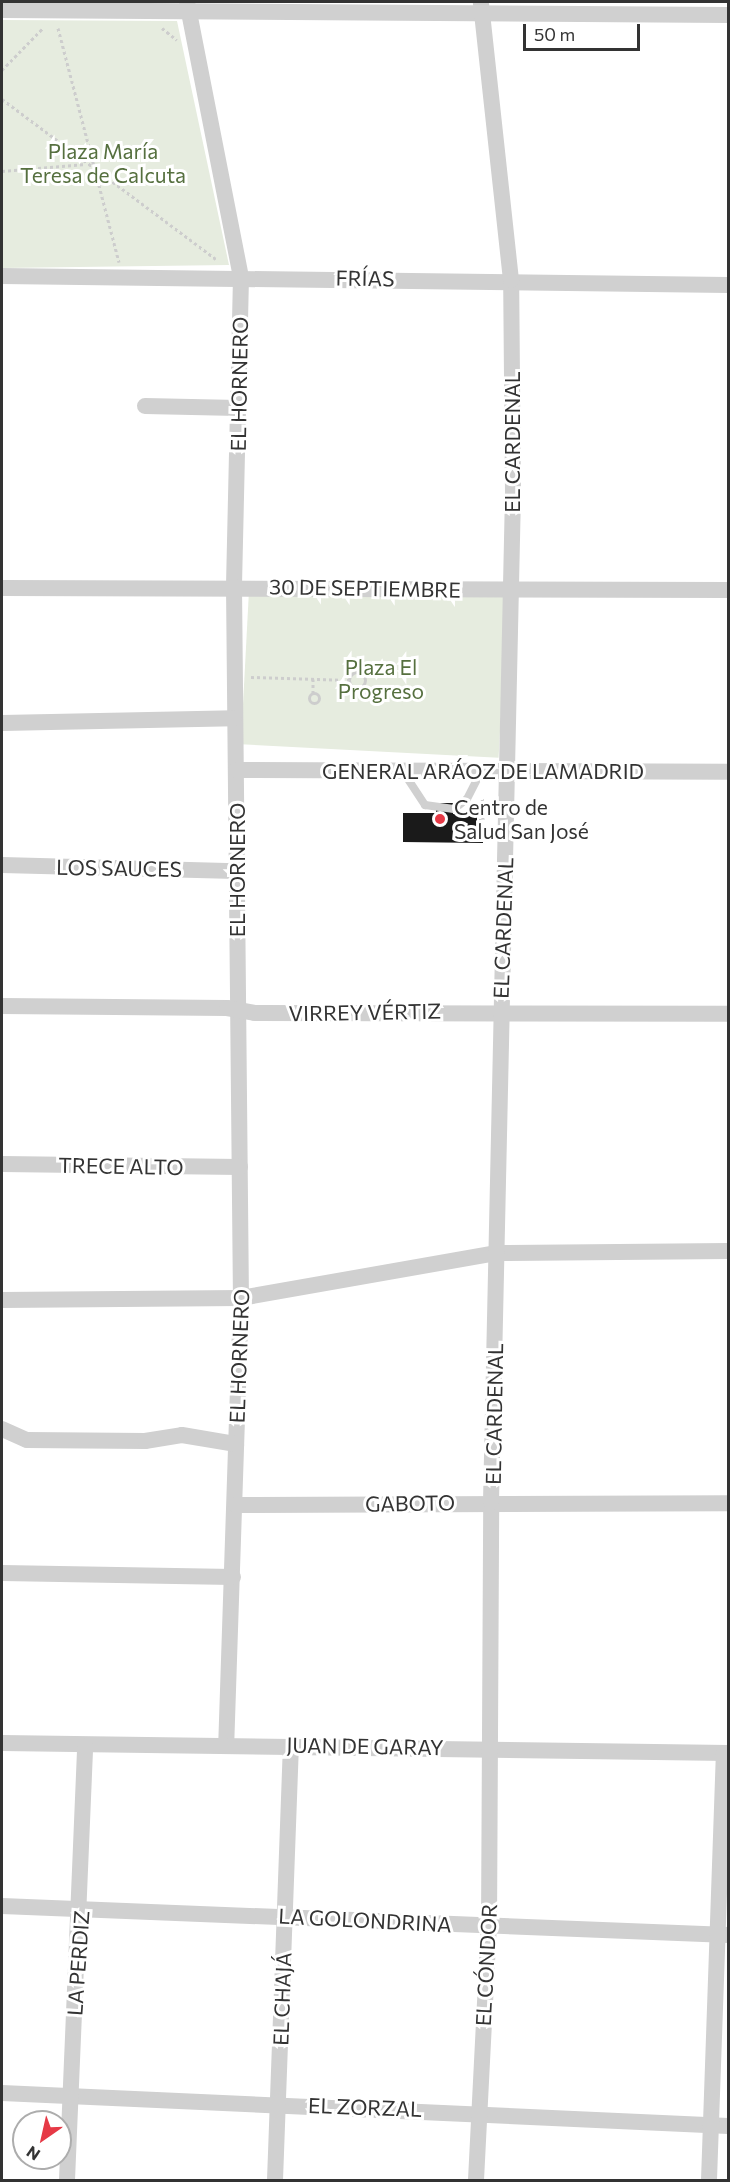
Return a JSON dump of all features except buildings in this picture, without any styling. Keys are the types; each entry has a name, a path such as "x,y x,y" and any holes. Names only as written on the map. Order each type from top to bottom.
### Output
{"street":[{"path":"2,10 188,6 481,6 729,15"},
{"name":"EL HORNERO","path":"188,6 242,277 234,586 241,1298 236,1504 226,1744"},
{"name":"EL CARDENAL","path":"481,6 511,280 512,590 500,1011 491,1502 490,1748"},
{"name":"FRÍAS","path":"2,276 511,280 729,285"},
{"path":"145,406 238,408"},
{"name":"30 DE SEPTIEMBRE","path":"2,588 234,586 729,590"},
{"path":"2,723 234,718"},
{"name":"GENERAL ARÁOZ DE LAMADRID","path":"237,770 402,769 480,774 508,769 729,772"},
{"name":"LOS SAUCES","path":"2,865 236,871"},
{"name":"VIRREY VÉRTIZ","path":"2,1006 239,1011 729,1014"},
{"name":"TRECE ALTO","path":"2,1164 240,1167"},
{"path":"2,1300 241,1298 497,1253 729,1251"},
{"path":"2,1429 27,1440 146,1442 182,1435 236,1444"},
{"name":"GABOTO","path":"236,1504 729,1503"},
{"path":"2,1573 233,1577"},
{"name":"JUAN DE GARAY","path":"2,1743 85,1746 226,1744 726,1753"},
{"name":"EL CHAJÁ","path":"275,2181 291,1745"},
{"name":"LA PERDIZ","path":"67,2181 69,2097 82,1909 85,1746"},
{"name":"EL CÓNDOR","path":"476,2181 489,1926 490,1748"},
{"path":"709,2181 710,2125 723,1935 726,1753"},
{"name":"LA GOLONDRINA","path":"2,1906 723,1935"},
{"name":"EL ZORZAL","path":"2,2093 479,2111 729,2126"}],"lane":[{"path":"402,769 420,801 434,809 458,808 480,774"}],"path":[{"path":"33,28 70,28"},
{"path":"2,70 44,28"},
{"path":"58,28 119,262"},
{"path":"152,28 164,28 177,38 179,50"},
{"path":"2,99 217,257 201,262"},
{"path":"2,171 88,164"},
{"path":"108,262 131,262"},
{"path":"234,677 349,680 357,688 365,680 355,672 349,680"},
{"path":"313,679 313,693"},
{"path":"479,820 483,820 480,774"}],"green space":[{"name":"Plaza María Teresa de Calcuta","path":"2,20 177,21 229,265 2,268"},
{"name":"Plaza El Progreso","path":"249,583 507,597 499,758 241,744"}],"place":[{"name":"Centro de Salud San José","path":"440,819"}]}
